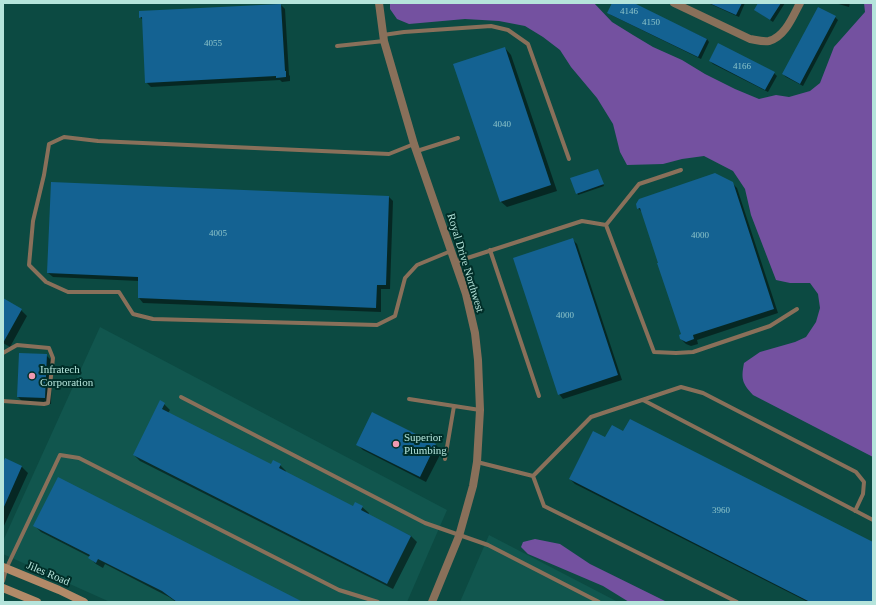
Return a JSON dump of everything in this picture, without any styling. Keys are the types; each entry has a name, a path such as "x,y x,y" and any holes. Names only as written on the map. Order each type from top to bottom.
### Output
{"street":[{"name":"Royal Drive Northwest","path":"379,3 384,38 416,147 466,294 475,333 478,360 480,410 473,486 459,536 432,602"},
{"path":"674,3 750,39 769,41 783,33 800,3"},
{"name":"Jiles Road","path":"4,568 59,590 84,602"},
{"path":"3,588 37,602"}],"lane":[{"path":"336,46 384,38 404,32 491,26 508,30 528,44 569,159"},
{"path":"451,251 417,265 405,278 395,316 377,325 366,326 154,319 133,314 119,292 68,292 46,282 29,265 33,221 44,175 49,144 64,137 98,141 389,154 458,138"},
{"path":"606,225 639,184 681,170"},
{"path":"454,262 582,221 606,225"},
{"path":"606,225 654,352 693,352 770,326 797,309"},
{"path":"490,250 539,396"},
{"path":"3,353 17,346 49,348 53,358 48,402 44,404 3,401"},
{"path":"533,476 591,417 681,387 703,393 856,472 864,482 863,494 855,511"},
{"path":"181,397 425,523 488,545 599,602"},
{"path":"408,399 480,410"},
{"path":"643,400 873,520"},
{"path":"445,459 454,406"},
{"path":"3,581 4,568 60,455 79,458 339,590 378,602"},
{"path":"476,462 533,476"},
{"path":"533,476 544,506 737,602"}],"shaded area":[{"path":"390,3 594,3 612,22 653,47 682,60 705,74 735,89 759,99 776,95 789,97 810,91 820,83 834,47 865,12 864,3 873,3 873,457 753,395 743,380 744,363 760,352 795,342 806,337 816,322 820,308 818,294 810,283 790,283 776,280 751,215 745,189 733,171 704,156 682,159 663,164 627,165 620,152 613,124 597,98 571,67 560,50 543,37 525,26 499,21 465,19 409,24 397,19 390,9"},
{"path":"100,327 447,510 407,602 110,602 3,554 3,541"},
{"path":"489,535 618,602 460,602"},
{"path":"535,539 560,544 590,564 667,602 629,602 603,586 528,554 521,547 523,542"}],"building":[{"path":"612,3 634,3 707,39 698,57 607,13"},
{"path":"709,3 742,3 736,15"},
{"path":"758,3 781,3 770,20 754,10"},
{"path":"281,4 286,77 276,78 276,76 145,83 142,17 139,18 139,11"},
{"path":"818,7 836,16 800,84 782,74"},
{"path":"718,43 775,72 765,90 709,61"},
{"path":"505,47 551,185 500,202 453,64"},
{"path":"598,169 604,184 576,194 570,178"},
{"path":"715,173 733,182 774,309 693,335 694,339 686,342 680,339 679,335 681,334 658,263 640,208 637,209 636,204 639,199"},
{"path":"51,182 389,196 386,285 377,285 376,308 138,298 138,277 47,273"},
{"path":"573,238 618,375 558,395 513,258"},
{"path":"3,298 22,309 3,343"},
{"name":"Infratech Corporation","path":"19,353 47,354 45,398 17,397"},
{"path":"160,400 165,403 162,409 271,464 273,460 281,464 279,468 353,506 355,502 363,506 361,510 411,536 387,584 133,455"},
{"name":"Superior Plumbing","path":"372,412 436,444 420,477 356,445"},
{"path":"630,419 873,542 873,602 810,602 569,479 593,431 605,437 612,425 623,431"},
{"path":"5,458 22,466 3,509 3,463"},
{"path":"58,477 303,602 177,602 162,591 98,559 96,563 88,558 90,555 33,526"}],"place":[{"name":"Infratech Corporation","path":"32,376"},
{"name":"Superior Plumbing","path":"396,444"}]}
